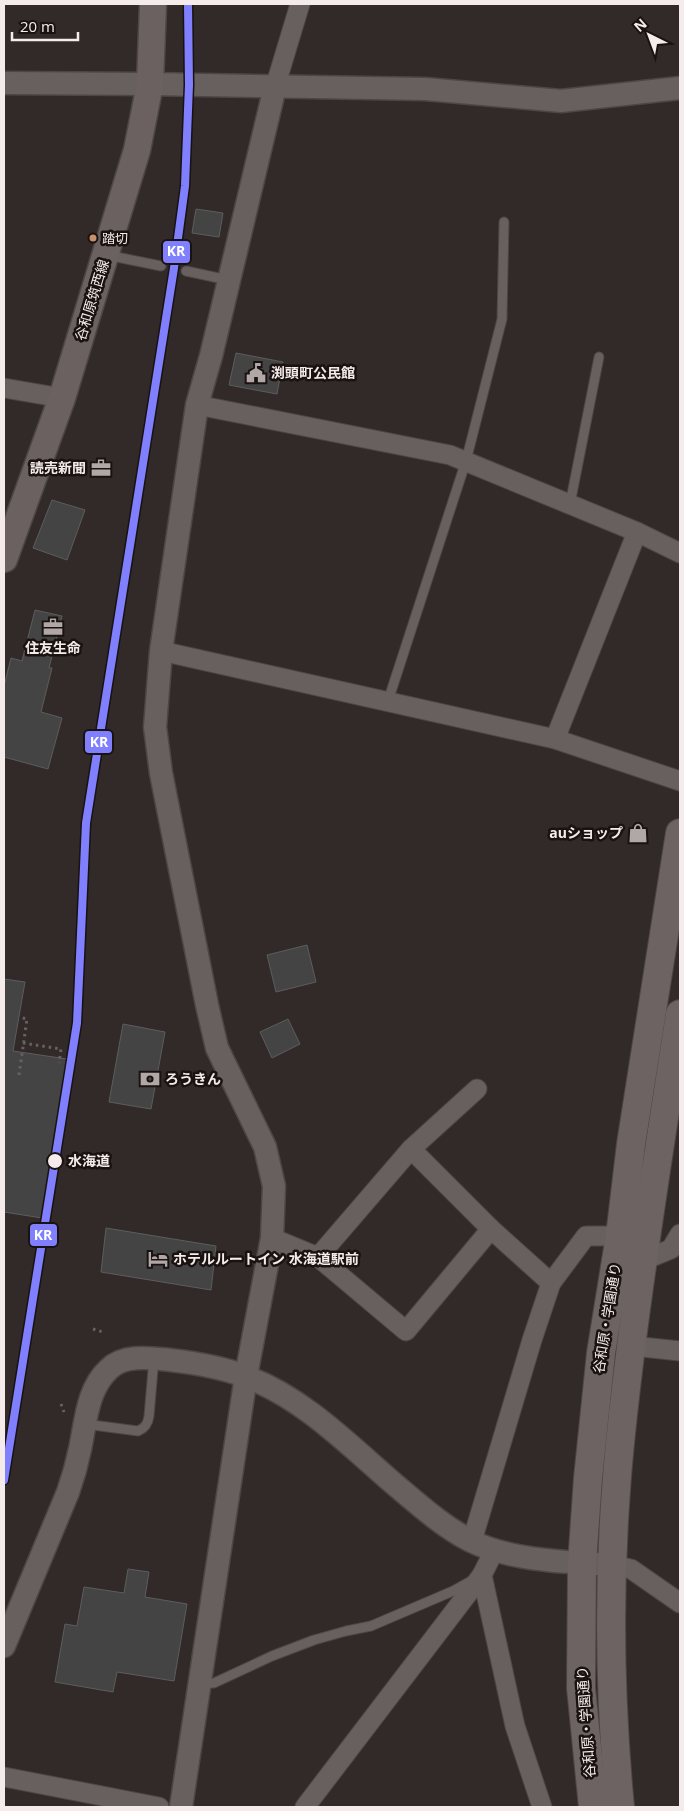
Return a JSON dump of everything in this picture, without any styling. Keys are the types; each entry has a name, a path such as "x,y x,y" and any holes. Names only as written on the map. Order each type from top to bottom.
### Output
{"highway":[{"name":"谷和原・学園通り","path":"593,1807 581,1688 582,1563 588,1478 600,1353 620,1236 631,1144 680,833"},
{"name":"谷和原・学園通り","path":"620,1807 611,1677 612,1565 616,1491 642,1262 680,1014"}],"main road":[{"name":"谷和原筑西線","path":"4,559 62,398 137,150 150,84 153,4"}],"street":[{"path":"181,1807 246,1376 272,1238 274,1186 265,1147 217,1048 207,1005 161,773 155,727 160,651 197,405 212,356 228,280 275,87 300,4"},
{"path":"4,83 425,88 561,100 680,88"},
{"path":"4,388 62,398"},
{"path":"197,405 450,455 636,532 680,553"},
{"path":"555,739 636,532"},
{"path":"160,651 555,739 680,781"},
{"path":"318,1257 411,1150 477,1089"},
{"path":"411,1150 491,1229 551,1283"},
{"path":"272,1238 318,1257 406,1331 491,1229"},
{"path":"642,1262 671,1249 680,1234"},
{"path":"472,1542 532,1340 551,1283 586,1236 620,1236"},
{"path":"632,1346 680,1351"},
{"path":"4,1646 68,1492 93,1391 100,1378 110,1367 120,1361 135,1358 154,1358 204,1364 246,1376 262,1383 299,1404 436,1520 472,1542 525,1557 612,1565 631,1569 680,1603"},
{"path":"305,1807 482,1575 494,1549"},
{"path":"482,1575 515,1726 542,1807"},
{"path":"4,1777 159,1807"}],"lane":[{"path":"388,701 466,461 502,320 504,222"},
{"path":"106,255 161,266"},
{"path":"186,270 228,280"},
{"path":"570,504 599,357"},
{"path":"85,1424 138,1431 144,1428 148,1423 149,1416 154,1358"},
{"path":"200,1684 214,1683 272,1656 314,1640 371,1626 453,1590 482,1575"}],"path":[{"path":"19,1017 28,1019 19,1075"},
{"path":"23,1043 61,1049 59,1063"},
{"path":"93,1329 103,1332"}],"building":[{"path":"196,209 223,213 219,237 192,233"},
{"name":"渕頭町公民館","path":"236,353 283,362 277,394 229,385"},
{"path":"52,500 85,510 67,560 33,548"},
{"path":"35,610 62,616 49,668 52,668 41,712 62,718 48,769 4,757 4,686 11,658 22,661"},
{"path":"307,945 316,982 276,992 267,955"},
{"path":"4,979 25,982 13,1051 67,1059 42,1218 4,1212"},
{"path":"288,1019 300,1044 272,1058 260,1032"},
{"path":"123,1024 165,1032 151,1109 109,1102"},
{"name":"ホテルルートイン 水海道駅前","path":"106,1228 216,1246 211,1290 101,1272"},
{"path":"128,1569 149,1572 145,1597 187,1604 174,1681 117,1672 113,1692 55,1682 65,1624 77,1626 84,1587 124,1593"}],"transit line":[{"name":"KR","path":"4,1480 77,1023 86,823 174,268 185,186 189,85 188,4"}],"place":[{"name":"踏切","path":"93,238"},
{"name":"渕頭町公民館","path":"256,373"},
{"name":"読売新聞","path":"101,468"},
{"name":"住友生命","path":"53,627"},
{"name":"auショップ","path":"638,833"},
{"name":"ろうきん","path":"150,1079"},
{"name":"水海道","path":"55,1161"},
{"name":"ホテルルートイン 水海道駅前","path":"158,1259"}]}
